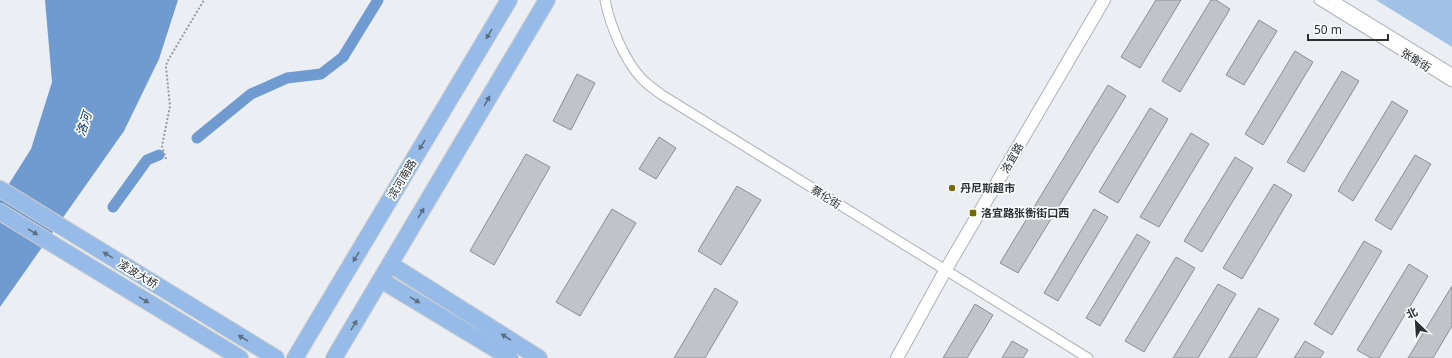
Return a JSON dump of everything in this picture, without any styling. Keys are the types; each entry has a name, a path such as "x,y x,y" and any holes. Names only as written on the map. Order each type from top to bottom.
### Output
{"highway":[{"name":"滨河南路","path":"295,358 509,0"},
{"path":"334,358 547,0"},
{"name":"凌波大桥","path":"0,189 276,358"},
{"name":"凌波大桥","path":"0,212 240,358"},
{"path":"390,264 539,358"},
{"path":"381,280 510,358"}],"street":[{"name":"蔡伦街","path":"605,0 611,22 623,51 642,78 662,95 948,273 1088,358"},
{"name":"洛宜路","path":"905,358 948,273 1104,0"},
{"name":"洛宜路","path":"897,358 1113,0"},
{"name":"张衡街","path":"1319,0 1452,82"},
{"name":"张衡街","path":"1333,0 1452,73"}],"path":[{"path":"166,159 162,146 170,106 166,67 167,62 204,0"}],"shaded area":[{"path":"1376,0 1452,0 1452,47"}],"water":[{"name":"洛河","path":"45,0 178,0 159,59 124,131 0,307 0,198 31,149 52,82"}],"building":[{"path":"1156,0 1181,0 1140,68 1121,57"},
{"path":"1211,0 1216,0 1230,9 1180,92 1162,81"},
{"path":"1259,20 1277,31 1244,85 1226,75"},
{"path":"1295,51 1313,62 1263,145 1245,134"},
{"path":"1342,71 1359,81 1304,172 1287,162"},
{"path":"577,74 595,83 571,130 553,121"},
{"path":"1108,85 1126,96 1018,273 1000,263"},
{"path":"1392,101 1408,111 1353,201 1338,191"},
{"path":"1150,108 1168,119 1118,203 1099,192"},
{"path":"1191,133 1209,144 1159,227 1140,217"},
{"path":"659,137 676,148 656,179 639,169"},
{"path":"526,154 550,167 494,265 470,251"},
{"path":"1415,155 1431,164 1391,230 1375,220"},
{"path":"1235,157 1253,168 1202,252 1184,241"},
{"path":"1274,184 1292,195 1242,279 1223,268"},
{"path":"737,186 761,200 721,265 698,251"},
{"path":"612,209 636,223 580,316 556,302"},
{"path":"1094,209 1108,217 1058,301 1044,293"},
{"path":"1137,234 1150,242 1100,326 1086,318"},
{"path":"1364,241 1382,251 1332,335 1314,324"},
{"path":"1176,257 1195,268 1144,352 1125,341"},
{"path":"1409,264 1428,276 1379,358 1371,358 1357,350"},
{"path":"1218,284 1236,294 1198,358 1173,358"},
{"path":"1452,286 1452,326 1433,358 1408,358"},
{"path":"715,288 738,302 705,358 674,358"},
{"path":"975,304 993,315 967,358 943,358"},
{"path":"1259,308 1279,319 1256,358 1229,358"},
{"path":"1012,341 1028,350 1023,358 1002,358"},
{"path":"1305,341 1324,352 1320,358 1294,358"}],"waterway":[{"path":"197,138 251,94 287,78 321,74 343,57 378,0"},
{"path":"113,207 147,160 159,155"}],"place":[{"name":"丹尼斯超市","path":"952,188"},
{"name":"洛宜路张衡街口西","path":"973,213"}]}
